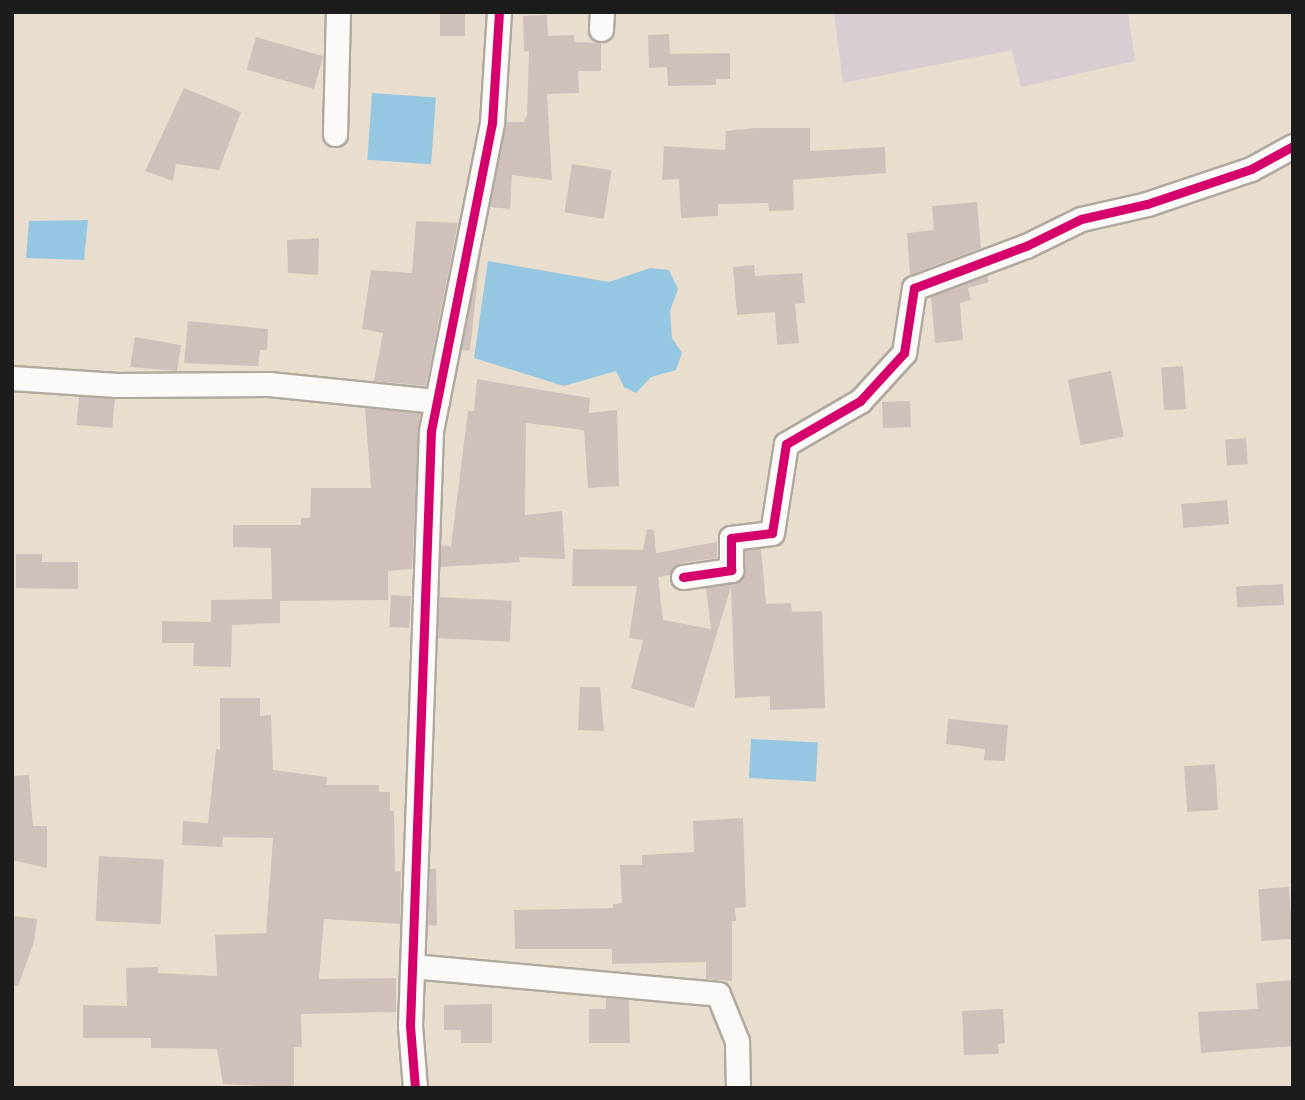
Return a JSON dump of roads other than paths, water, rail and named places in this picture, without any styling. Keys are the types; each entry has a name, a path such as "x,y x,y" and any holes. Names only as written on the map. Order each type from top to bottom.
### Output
{"street":[{"path":"335,134 338,12"},
{"path":"415,1088 410,1026 431,431 494,112 499,12"},
{"path":"683,577 731,570 732,538 772,533 786,444 860,401 904,354 914,288 1026,246 1081,219 1147,204 1251,169 1293,146"},
{"path":"12,378 117,385 269,384 437,401"},
{"path":"412,966 718,994 737,1041 738,1088"}],"water":[{"path":"372,93 436,97 431,164 367,160"},
{"path":"88,220 84,260 26,258 29,221"},
{"path":"488,261 609,282 650,268 669,270 678,289 670,311 672,338 682,353 676,370 651,377 636,393 624,387 616,371 564,386 474,358"},
{"path":"751,739 818,743 816,781 749,778"}]}
